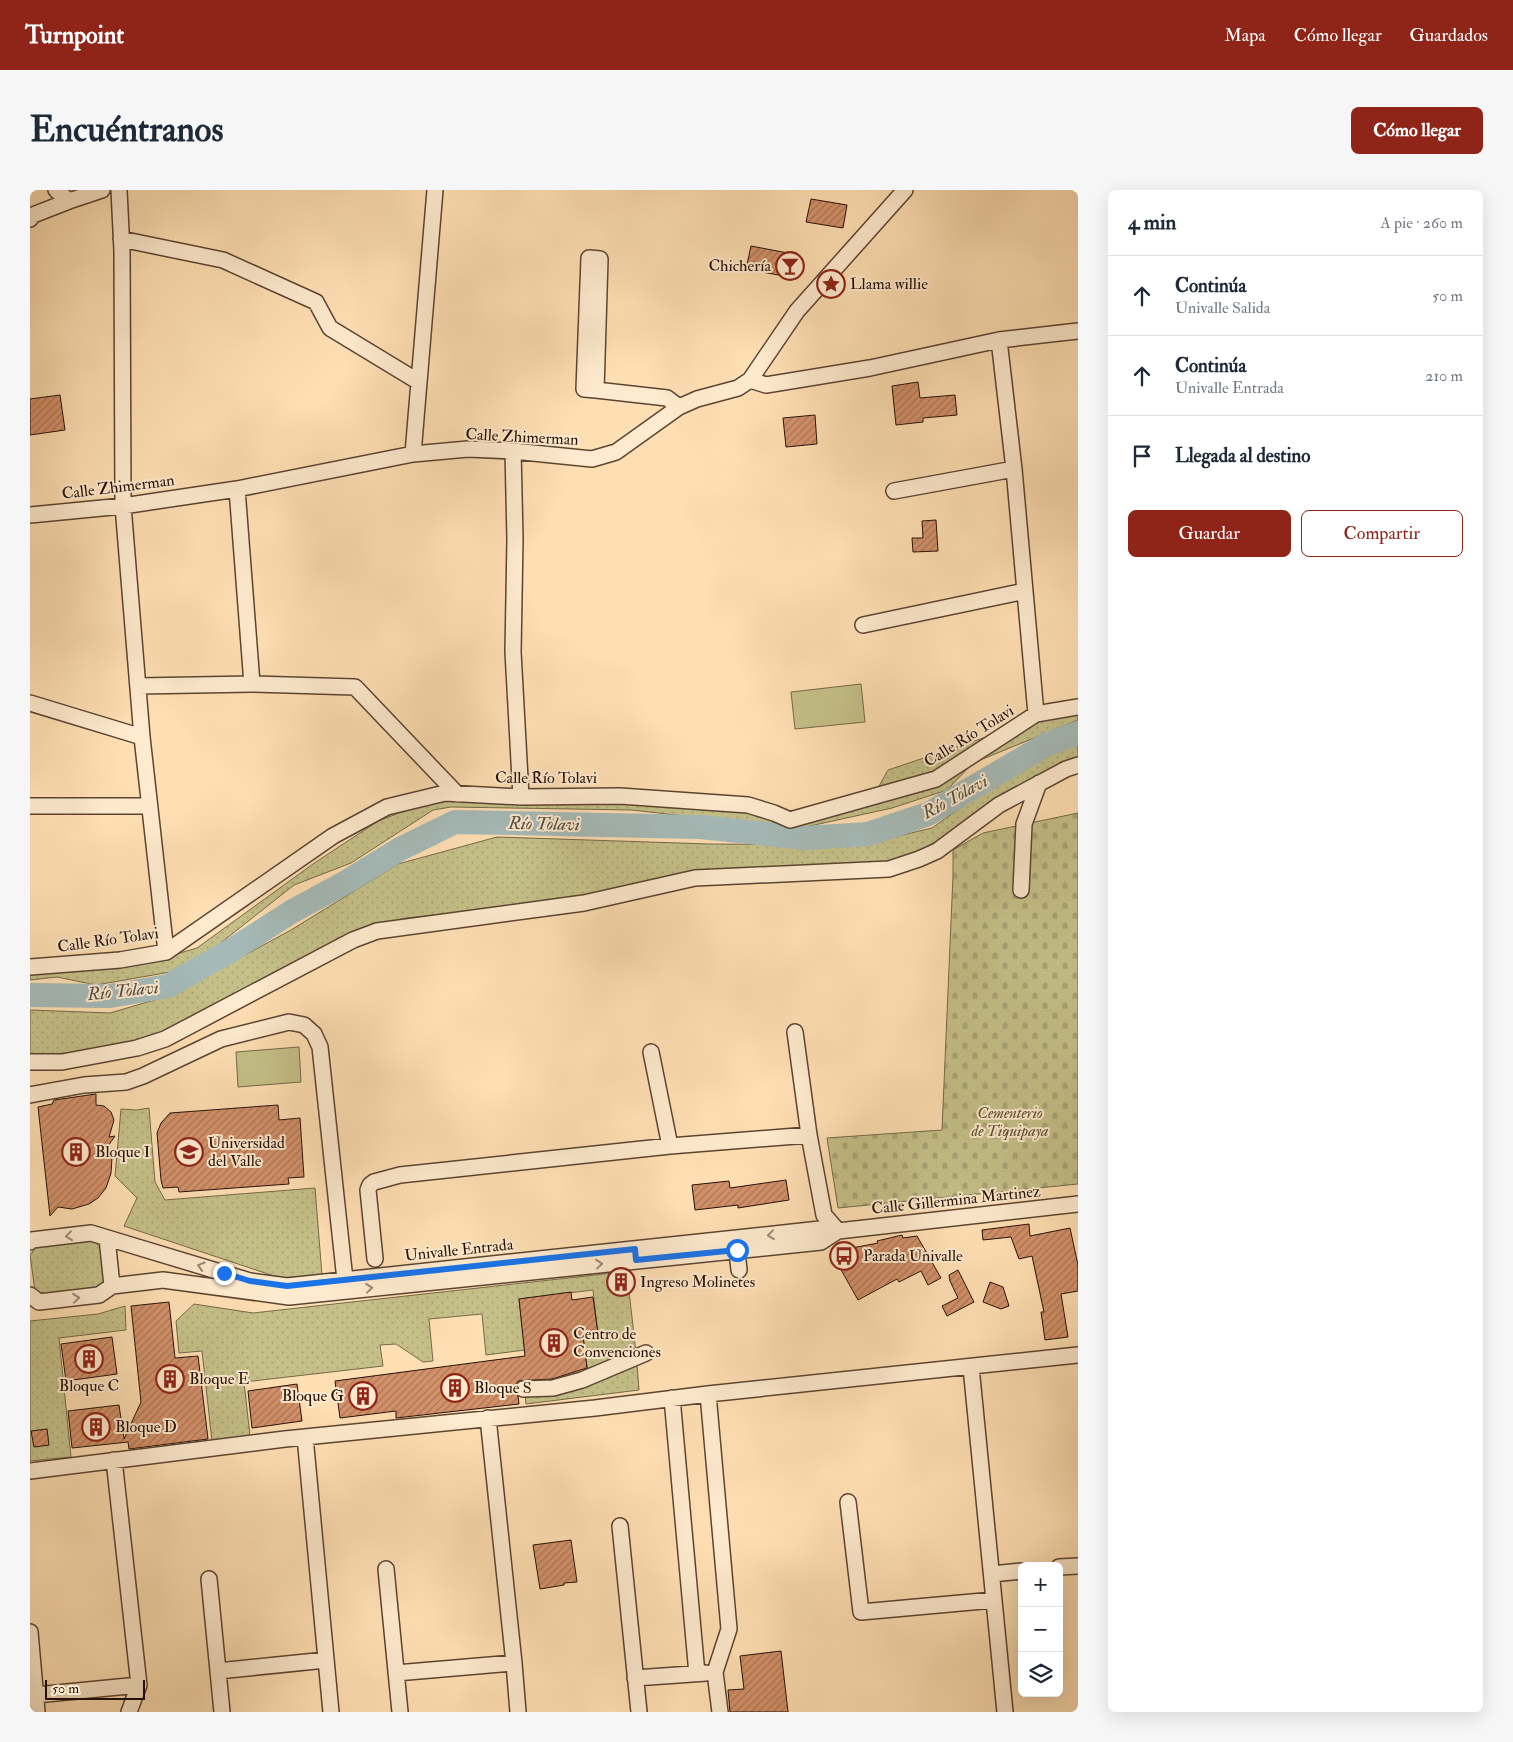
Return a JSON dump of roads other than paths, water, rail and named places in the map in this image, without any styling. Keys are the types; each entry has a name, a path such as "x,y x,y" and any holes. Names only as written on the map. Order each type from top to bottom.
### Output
{"street":[{"path":"56,190 69,201"},
{"path":"30,220 33,215 102,190"},
{"path":"119,190 123,506 142,737 166,952"},
{"path":"413,454 435,190"},
{"name":"Calle Zhimerman","path":"30,514 123,506 237,489 413,454 468,449 513,451 592,459 616,452 679,407 698,399 738,388 750,380 798,311 905,190"},
{"path":"121,239 223,260 316,302 330,328 419,382"},
{"path":"596,390 600,259 588,258 584,389 667,398 679,407"},
{"path":"750,380 766,386 870,368 1000,340 1078,331"},
{"path":"1000,340 1036,714"},
{"path":"513,451 515,540 513,652 521,797"},
{"path":"894,491 1014,470"},
{"path":"237,489 252,684"},
{"path":"863,624 1025,591"},
{"path":"138,686 252,684 355,687 457,794"},
{"path":"30,703 142,737"},
{"name":"Calle Río Tolavi","path":"30,967 120,960 166,952 333,836 387,807 445,793 521,797 620,796 748,805 774,812 790,820 936,779 1036,714 1078,706"},
{"path":"30,1062 62,1062 137,1048 165,1039 353,940 377,931 584,903 695,878 889,869 919,860 937,851 999,805 1066,768 1078,765"},
{"path":"1021,890 1024,824 1039,783"},
{"path":"30,806 149,806"},
{"path":"30,1095 84,1085 126,1082 143,1076 222,1038 289,1022 304,1025 314,1034 320,1047 345,1280"},
{"path":"795,1032 809,1135 824,1215 838,1231"},
{"path":"651,1052 670,1146"},
{"path":"375,1259 368,1190 374,1182 400,1175 458,1168 670,1146 809,1135"},
{"name":"Calle Gillermina Martinez","path":"820,1236 838,1231 1078,1204"},
{"name":"Univalle Entrada","path":"30,1242 32,1240 91,1233 250,1281 287,1286 635,1255 820,1236"},
{"path":"107,1238 112,1286"},
{"path":"736,1244 740,1270"},
{"path":"30,1295 40,1302 99,1295 112,1286 163,1280 289,1297 635,1255"},
{"path":"523,1389 554,1388 582,1380 646,1353"},
{"path":"30,1471 305,1436 1078,1355"},
{"path":"971,1366 1005,1712"},
{"path":"708,1394 729,1629 715,1672 720,1712"},
{"path":"672,1398 696,1674"},
{"path":"488,1418 518,1712"},
{"path":"305,1436 331,1712"},
{"path":"114,1460 139,1686 129,1712"},
{"path":"848,1502 861,1612 994,1600"},
{"path":"620,1526 639,1712"},
{"path":"1063,1567 1078,1566"},
{"path":"386,1569 400,1712"},
{"path":"992,1574 1018,1571"},
{"path":"209,1579 222,1712"},
{"path":"30,1632 37,1712"},
{"path":"218,1671 326,1660"},
{"path":"396,1673 514,1663"},
{"path":"635,1678 715,1672"},
{"path":"36,1695 139,1686"}],"waterway":[{"name":"Río Tolavi","path":"30,995 110,996 168,986 400,849 455,822 700,827 805,838 868,834 928,814 1047,744 1078,733"}],"place":[{"name":"Chichería","path":"790,266"},
{"name":"Llama willie","path":"831,284"},
{"name":"Bloque I","path":"76,1152"},
{"name":"Universidad del Valle","path":"189,1152"},
{"name":"Parada Univalle","path":"844,1256"},
{"name":"Ingreso Molinetes","path":"621,1282"},
{"name":"Centro de Convenciones","path":"554,1343"},
{"name":"Bloque C","path":"89,1359"},
{"name":"Bloque E","path":"170,1379"},
{"name":"Bloque S","path":"455,1388"},
{"name":"Bloque G","path":"363,1396"},
{"name":"Bloque D","path":"96,1427"}],"park label":[{"name":"Cementerio de Tiquipaya","path":"1010,1122"}]}
